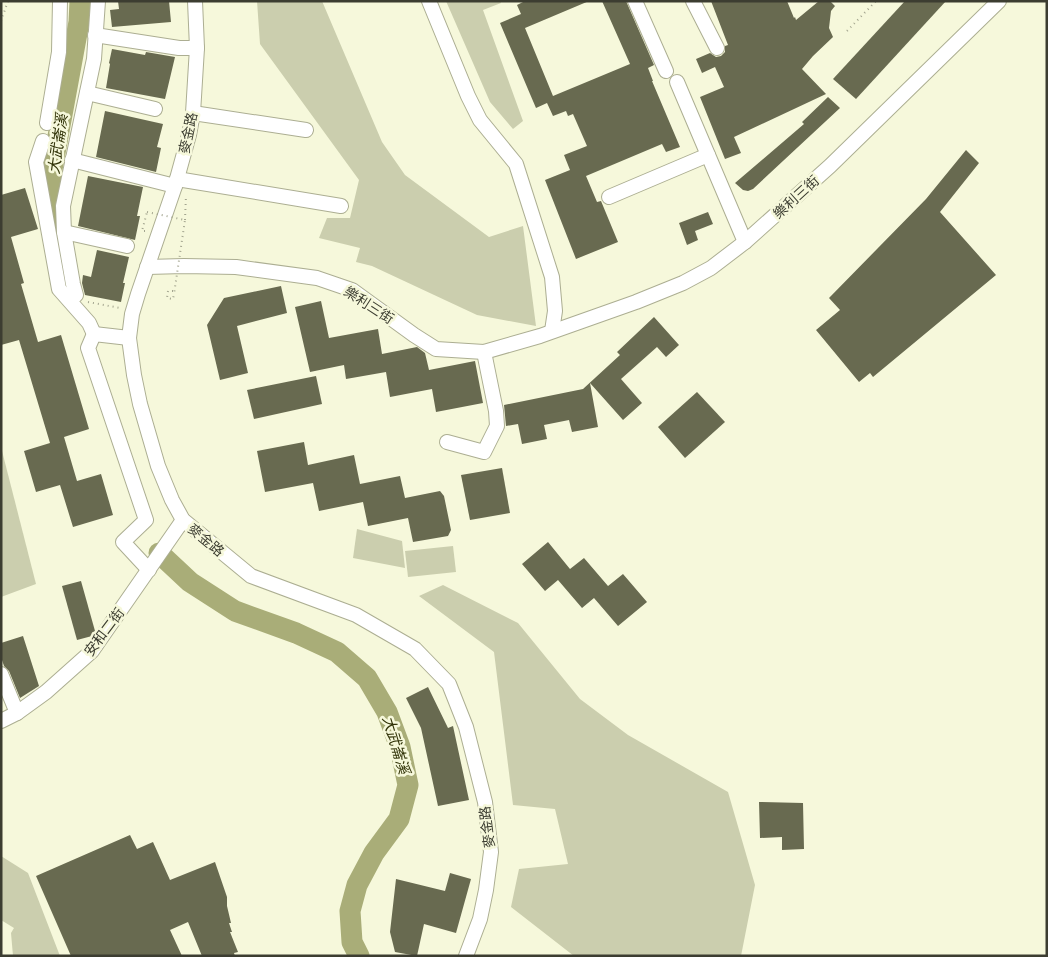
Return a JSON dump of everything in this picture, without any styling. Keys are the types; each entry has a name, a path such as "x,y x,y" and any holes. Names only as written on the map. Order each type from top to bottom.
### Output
{"street":[{"path":"47,123 59,52 60,1"},
{"path":"76,294 64,232 63,206 94,59 98,1"},
{"name":"麥金路","path":"195,1 197,48 193,113 180,187 147,267 134,308 129,338 140,404 158,466 172,500 179,525 251,576 356,616 415,649 449,684 466,727 471,746 485,802 491,852 480,919 466,956"},
{"path":"429,1 468,96 480,120 516,164 552,277 555,311 552,331"},
{"path":"635,1 666,71"},
{"path":"693,1 717,48"},
{"name":"樂利三街","path":"147,267 236,268 317,278 352,290 436,349 484,352 552,331 636,302 683,283 711,268 746,242 830,166 994,3"},
{"path":"96,35 179,48 197,48"},
{"path":"677,82 746,242"},
{"path":"87,93 155,109"},
{"path":"193,113 306,130"},
{"path":"43,141 36,162 58,289 89,323 94,334 88,348 146,520 123,542 151,567"},
{"path":"609,197 708,155"},
{"path":"72,160 180,187 341,206"},
{"path":"64,232 127,246"},
{"path":"94,334 129,338"},
{"path":"447,442 484,452 497,426 496,410 484,352"},
{"name":"安和二街","path":"1,721 17,713 46,692 92,652 179,525"},
{"path":"1,674 17,713"}],"path":[{"path":"1,21 8,1"},
{"path":"847,30 876,1"},
{"path":"173,291 168,290 166,298 173,299 185,220 180,187"},
{"path":"145,231 142,231 147,212 185,220"},
{"path":"76,294 80,301 122,309"}],"green space":[{"path":"257,1 322,1 382,142 405,175 489,237 523,226 536,326 477,315 372,266 356,262 360,248 319,238 327,218 350,218 359,180 260,44"},
{"path":"446,1 500,1 501,3 483,10 523,121 513,129 490,102"},
{"path":"1,447 36,584 1,597"},
{"path":"357,529 402,541 405,568 353,558"},
{"path":"453,546 456,572 408,577 405,551"},
{"path":"443,585 518,623 580,699 628,735 728,792 755,885 741,956 574,956 511,907 519,869 568,864 555,809 513,805 494,652 419,596"},
{"path":"1,856 28,873 60,956 13,956 11,933 14,928 1,920"}],"building":[{"path":"118,1 169,1 171,22 112,27 110,10 119,9"},
{"path":"525,1 589,1 525,28 553,96 630,64 602,1 626,1 654,65 648,68 652,81 680,147 666,152 662,144 586,176 597,202 601,201 618,242 576,259 545,180 570,170 564,155 587,146 573,114 568,116 566,111 553,116 547,103 536,108 530,94 500,23 521,14 517,5"},
{"path":"711,1 787,1 796,20 819,1 830,1 835,6 831,11 829,28 833,37 802,69 826,94 734,137 741,153 725,159 700,97 724,87 715,67 702,73 696,59 710,53 716,57 721,56 725,52 725,46 728,45"},
{"path":"905,1 946,1 856,99 833,79"},
{"path":"112,49 145,55 146,52 175,57 165,99 106,88"},
{"path":"828,97 840,108 753,189 743,190 735,183 804,124 802,122"},
{"path":"105,111 163,124 157,147 161,148 156,172 96,157"},
{"path":"966,150 979,163 940,212 996,275 873,377 870,373 859,382 816,330 840,310 829,298 926,199"},
{"path":"88,176 143,187 137,216 140,216 135,240 78,226"},
{"path":"25,188 38,229 11,237 24,283 21,284 38,342 61,335 89,429 64,437 77,481 101,474 113,515 73,527 60,485 36,492 24,451 50,443 19,340 1,345 1,195"},
{"path":"708,212 713,224 695,231 698,240 687,245 679,223"},
{"path":"97,250 129,257 121,302 85,295 82,283 83,275 91,277"},
{"path":"281,286 287,313 237,326 248,373 220,380 207,325 224,298"},
{"path":"321,301 329,338 378,329 382,354 417,347 425,353 429,370 475,361 483,403 436,412 432,389 390,397 386,372 346,379 344,365 310,372 295,307"},
{"path":"654,317 679,345 666,357 657,347 621,379 642,403 623,420 590,383 598,427 572,432 569,420 544,425 547,439 522,444 518,424 506,426 504,405 583,389 620,355 617,352"},
{"path":"316,376 322,404 254,419 247,390"},
{"path":"697,392 725,422 685,458 658,427"},
{"path":"304,442 308,465 354,455 360,484 400,476 405,498 440,491 444,496 451,530 448,536 413,542 408,518 368,526 363,502 319,511 313,483 265,492 257,451"},
{"path":"502,468 510,513 470,520 461,475"},
{"path":"548,542 570,569 584,558 608,586 623,574 647,602 618,626 594,598 582,608 558,580 545,591 522,564"},
{"path":"81,581 95,631 92,636 77,640 62,586"},
{"path":"23,636 39,686 20,698 9,671 4,666 1,657 1,643"},
{"path":"428,687 448,728 453,726 469,800 438,806 421,728 406,698"},
{"path":"759,802 803,803 804,849 782,850 782,837 760,838"},
{"path":"130,835 137,849 153,842 170,880 215,862 227,897 231,923 229,923 232,932 230,932 238,952 234,953 235,956 202,956 188,922 170,930 182,956 71,956 36,876"},
{"path":"450,873 471,879 456,933 424,924 417,956 395,952 390,932 396,879 445,891"}],"waterway":[{"name":"大武崙溪","path":"67,288 56,235 52,169 79,22 80,1"},
{"name":"大武崙溪","path":"159,553 190,582 235,611 296,633 337,652 367,678 387,712 400,747 408,785 399,819 374,853 357,885 350,911 352,942 359,956"}]}
